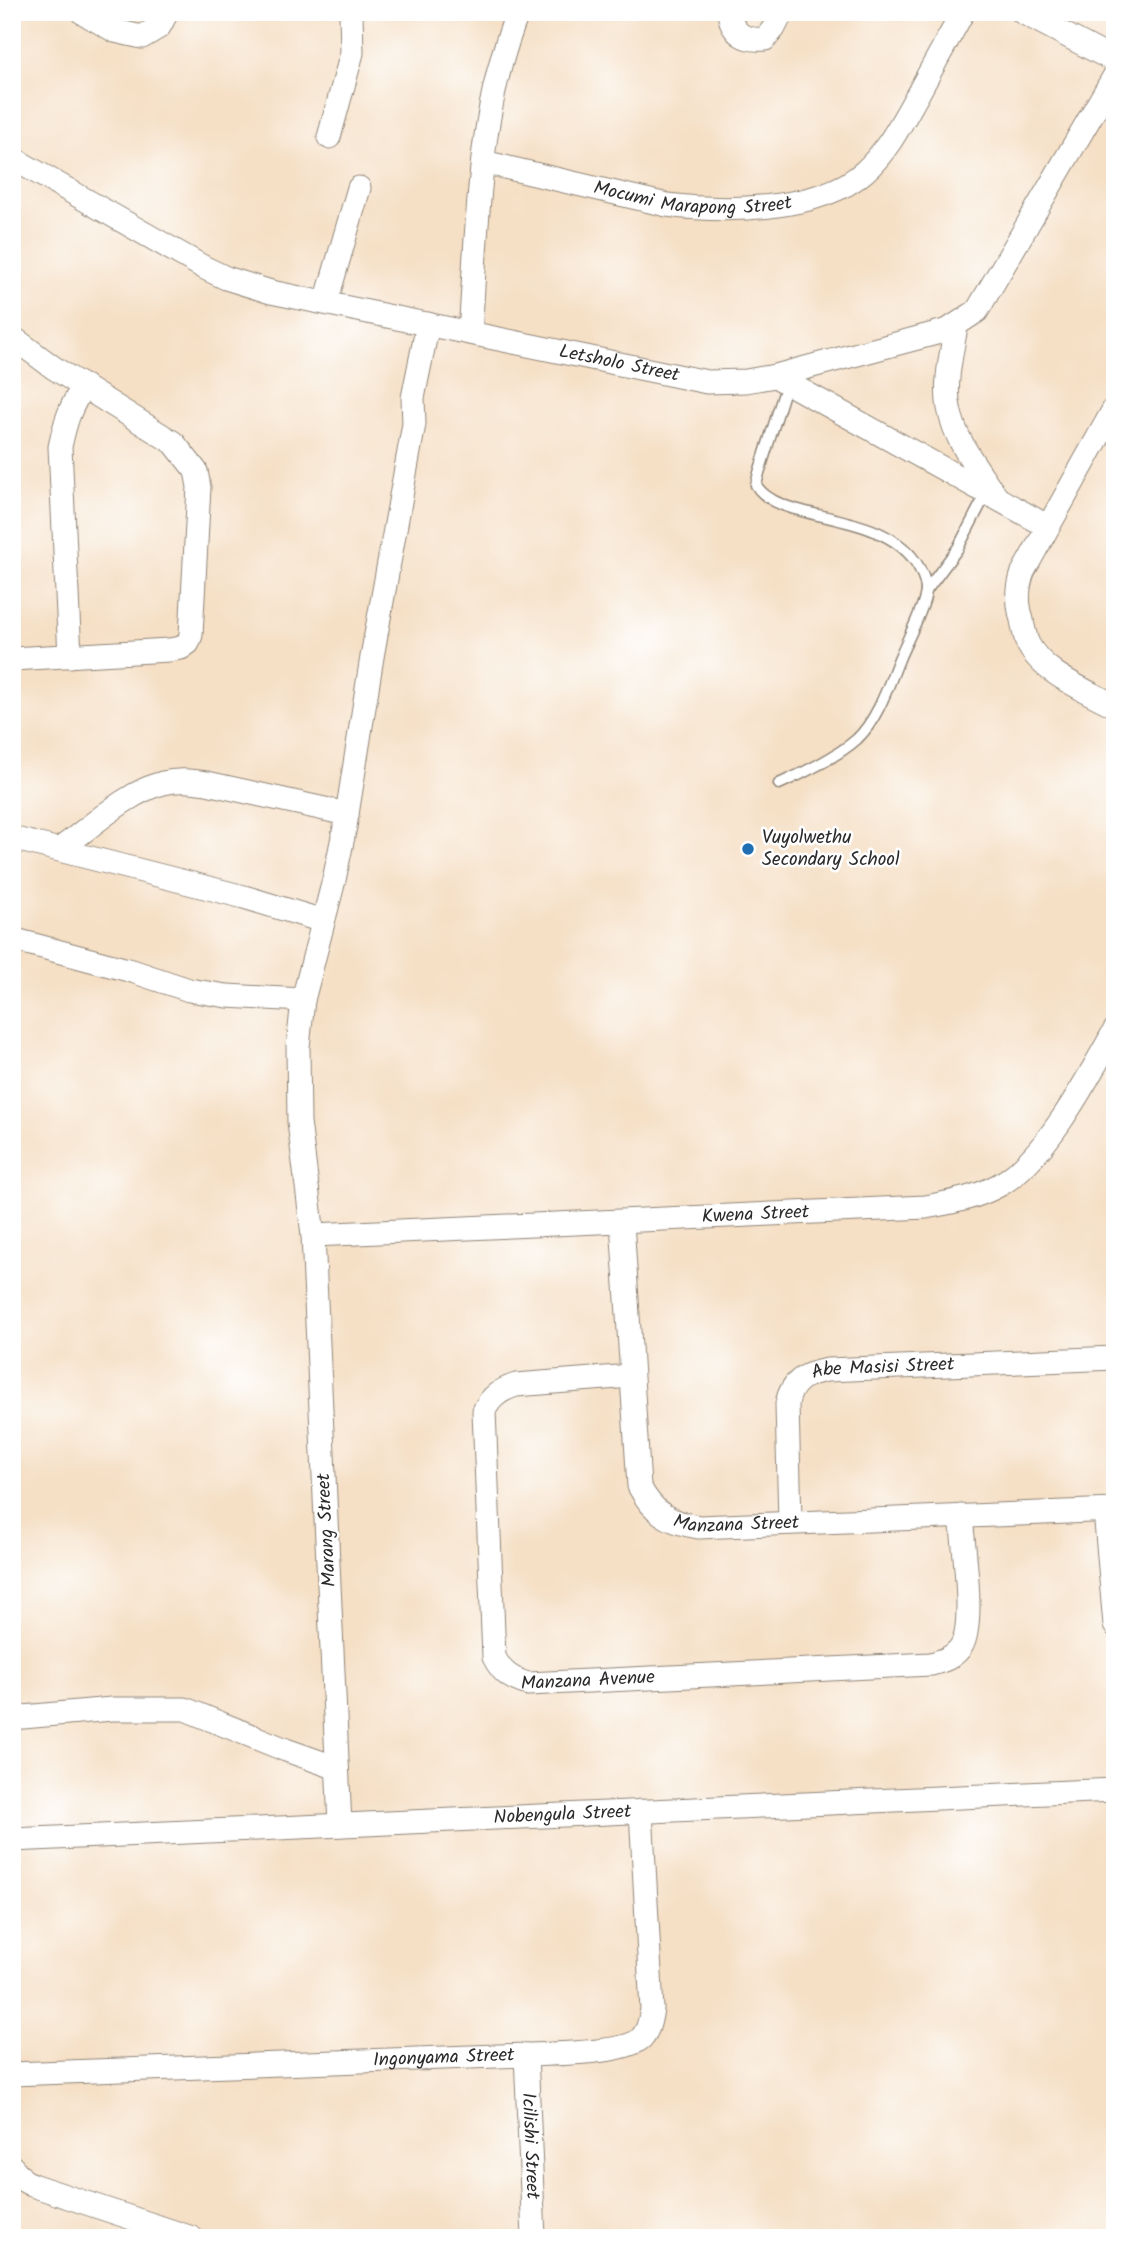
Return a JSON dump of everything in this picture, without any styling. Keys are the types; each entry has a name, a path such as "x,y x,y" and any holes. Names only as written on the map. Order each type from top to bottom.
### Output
{"street":[{"path":"82,12 116,31 142,37 159,27 167,12"},
{"path":"329,137 352,53 351,12"},
{"path":"470,332 488,118 502,56 518,12"},
{"path":"729,12 734,29 745,38 754,40 765,38 782,12"},
{"name":"Mocumi Marapong Street","path":"483,162 667,205 693,208 762,208 812,197 848,184 866,171 899,128 963,12"},
{"path":"1022,12 1115,61"},
{"name":"Letsholo Street","path":"12,158 226,278 271,292 707,382 781,379 948,330 976,311 985,300 1115,75"},
{"path":"326,302 359,188"},
{"name":"Marang Street","path":"340,1825 313,1235 299,1111 298,1047 303,1000 347,814 414,424 413,398 428,324"},
{"path":"956,326 948,381 948,407 960,442 991,495"},
{"path":"12,337 174,443 196,471 199,487 191,635 188,643 181,648 150,653 12,659"},
{"path":"781,379 1047,526"},
{"path":"70,656 60,447 68,412 84,386"},
{"path":"1115,407 1047,526 1019,583 1019,610 1027,642 1047,666 1115,706"},
{"path":"60,849 138,793 163,783 185,780 347,814"},
{"path":"12,838 244,897 323,921"},
{"path":"12,939 132,971 189,990 227,996 303,1000"},
{"name":"Kwena Street","path":"313,1235 926,1207 977,1196 1001,1184 1025,1166 1044,1145 1112,1042"},
{"name":"Manzana Street","path":"622,1222 639,1486 658,1514 673,1522 699,1527 1110,1511"},
{"name":"Abe Masisi Street","path":"790,1522 787,1404 789,1394 802,1377 827,1370 1115,1358"},
{"name":"Manzana Avenue","path":"631,1376 516,1385 495,1395 484,1411 494,1657 501,1670 517,1681 528,1684 931,1664 944,1660 961,1646 968,1625 961,1516"},
{"path":"1110,1511 1115,1625"},
{"path":"12,1717 112,1709 185,1709 337,1768"},
{"name":"Nobengula Street","path":"12,1840 1115,1790"},
{"name":"Ingonyama Street","path":"12,2074 526,2055 607,2050 632,2045 643,2038 652,2010 641,1811"},
{"name":"Icilishi Street","path":"526,2055 534,2238"},
{"path":"12,2167 23,2180 32,2185 192,2238"}],"lane":[{"path":"781,379 756,485 762,495 778,503 872,528 891,538 908,551 920,567 926,591"},
{"path":"779,784 819,764 856,740 866,728 878,708 926,591 958,548 991,495"}],"place":[{"name":"Vuyolwethu Secondary School","path":"748,849"}]}
